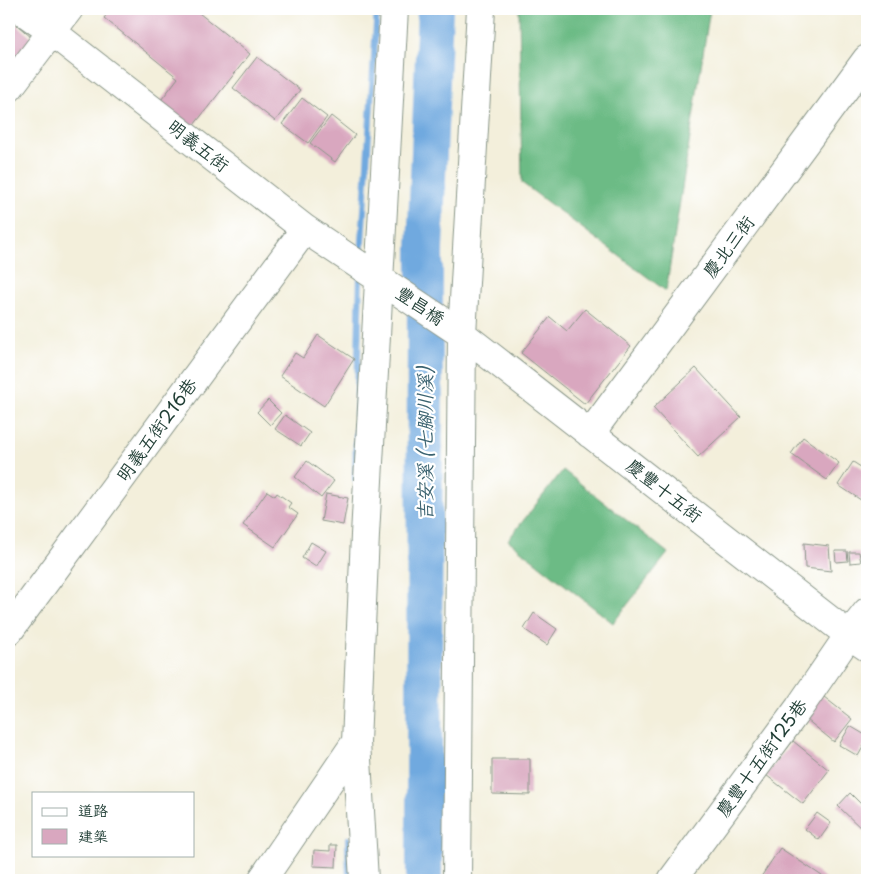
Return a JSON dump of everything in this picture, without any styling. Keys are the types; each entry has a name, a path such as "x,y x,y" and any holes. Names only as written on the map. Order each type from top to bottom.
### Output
{"street":[{"name":"明義五街","path":"20,9 304,229 378,278"},
{"path":"9,88 69,9"},
{"path":"364,880 356,742 364,544 394,9"},
{"path":"457,880 462,334 481,9"},
{"name":"慶北三街","path":"590,434 867,60"},
{"name":"明義五街216巷","path":"9,630 304,229"},
{"name":"豐昌橋","path":"378,278 462,334"},
{"name":"慶豐十五街","path":"462,334 858,641"},
{"name":"慶豐十五街125巷","path":"672,880 799,708 858,641 867,612"},
{"path":"262,880 356,742"}],"green space":[{"path":"519,9 710,9 666,291 522,183"},
{"path":"563,470 668,553 613,623 508,540"}],"building":[{"path":"111,9 194,9 250,54 190,130 158,104 178,78 104,18"},
{"path":"9,18 32,38 16,57 9,51"},
{"path":"257,57 300,90 275,121 233,88"},
{"path":"302,98 327,117 308,143 282,124"},
{"path":"331,116 355,135 335,162 310,143"},
{"path":"585,309 631,346 585,404 521,353 550,317 567,331"},
{"path":"318,335 354,359 324,406 280,376 295,353 303,358"},
{"path":"696,368 741,417 698,457 653,408"},
{"path":"268,400 281,413 270,425 257,412"},
{"path":"285,415 310,433 301,446 275,429"},
{"path":"803,437 839,463 827,480 791,454"},
{"path":"307,461 334,481 321,498 295,477"},
{"path":"853,462 867,471 867,504 838,485"},
{"path":"267,491 275,496 277,493 291,503 288,507 298,514 275,547 243,525"},
{"path":"326,494 348,498 343,525 321,521"},
{"path":"311,542 326,551 316,567 302,558"},
{"path":"804,543 829,546 831,571 805,568"},
{"path":"835,551 847,551 848,561 836,562"},
{"path":"849,552 859,552 861,562 850,563"},
{"path":"534,613 557,629 547,645 524,629"},
{"path":"819,693 852,719 834,742 801,715"},
{"path":"850,726 867,736 867,740 858,756 839,745"},
{"path":"793,741 829,770 803,804 766,775"},
{"path":"492,759 530,759 530,795 492,794"},
{"path":"850,793 867,810 867,834 838,806"},
{"path":"817,813 831,823 819,840 805,829"},
{"path":"330,845 337,845 336,867 313,866 314,850 330,851"},
{"path":"780,848 825,878 824,880 759,880"}],"waterway":[{"path":"361,257 377,9"},
{"name":"吉安溪 (七腳川溪)","path":"424,880 425,249 435,9"},
{"path":"355,479 360,274"},
{"path":"348,839 349,880"}]}
